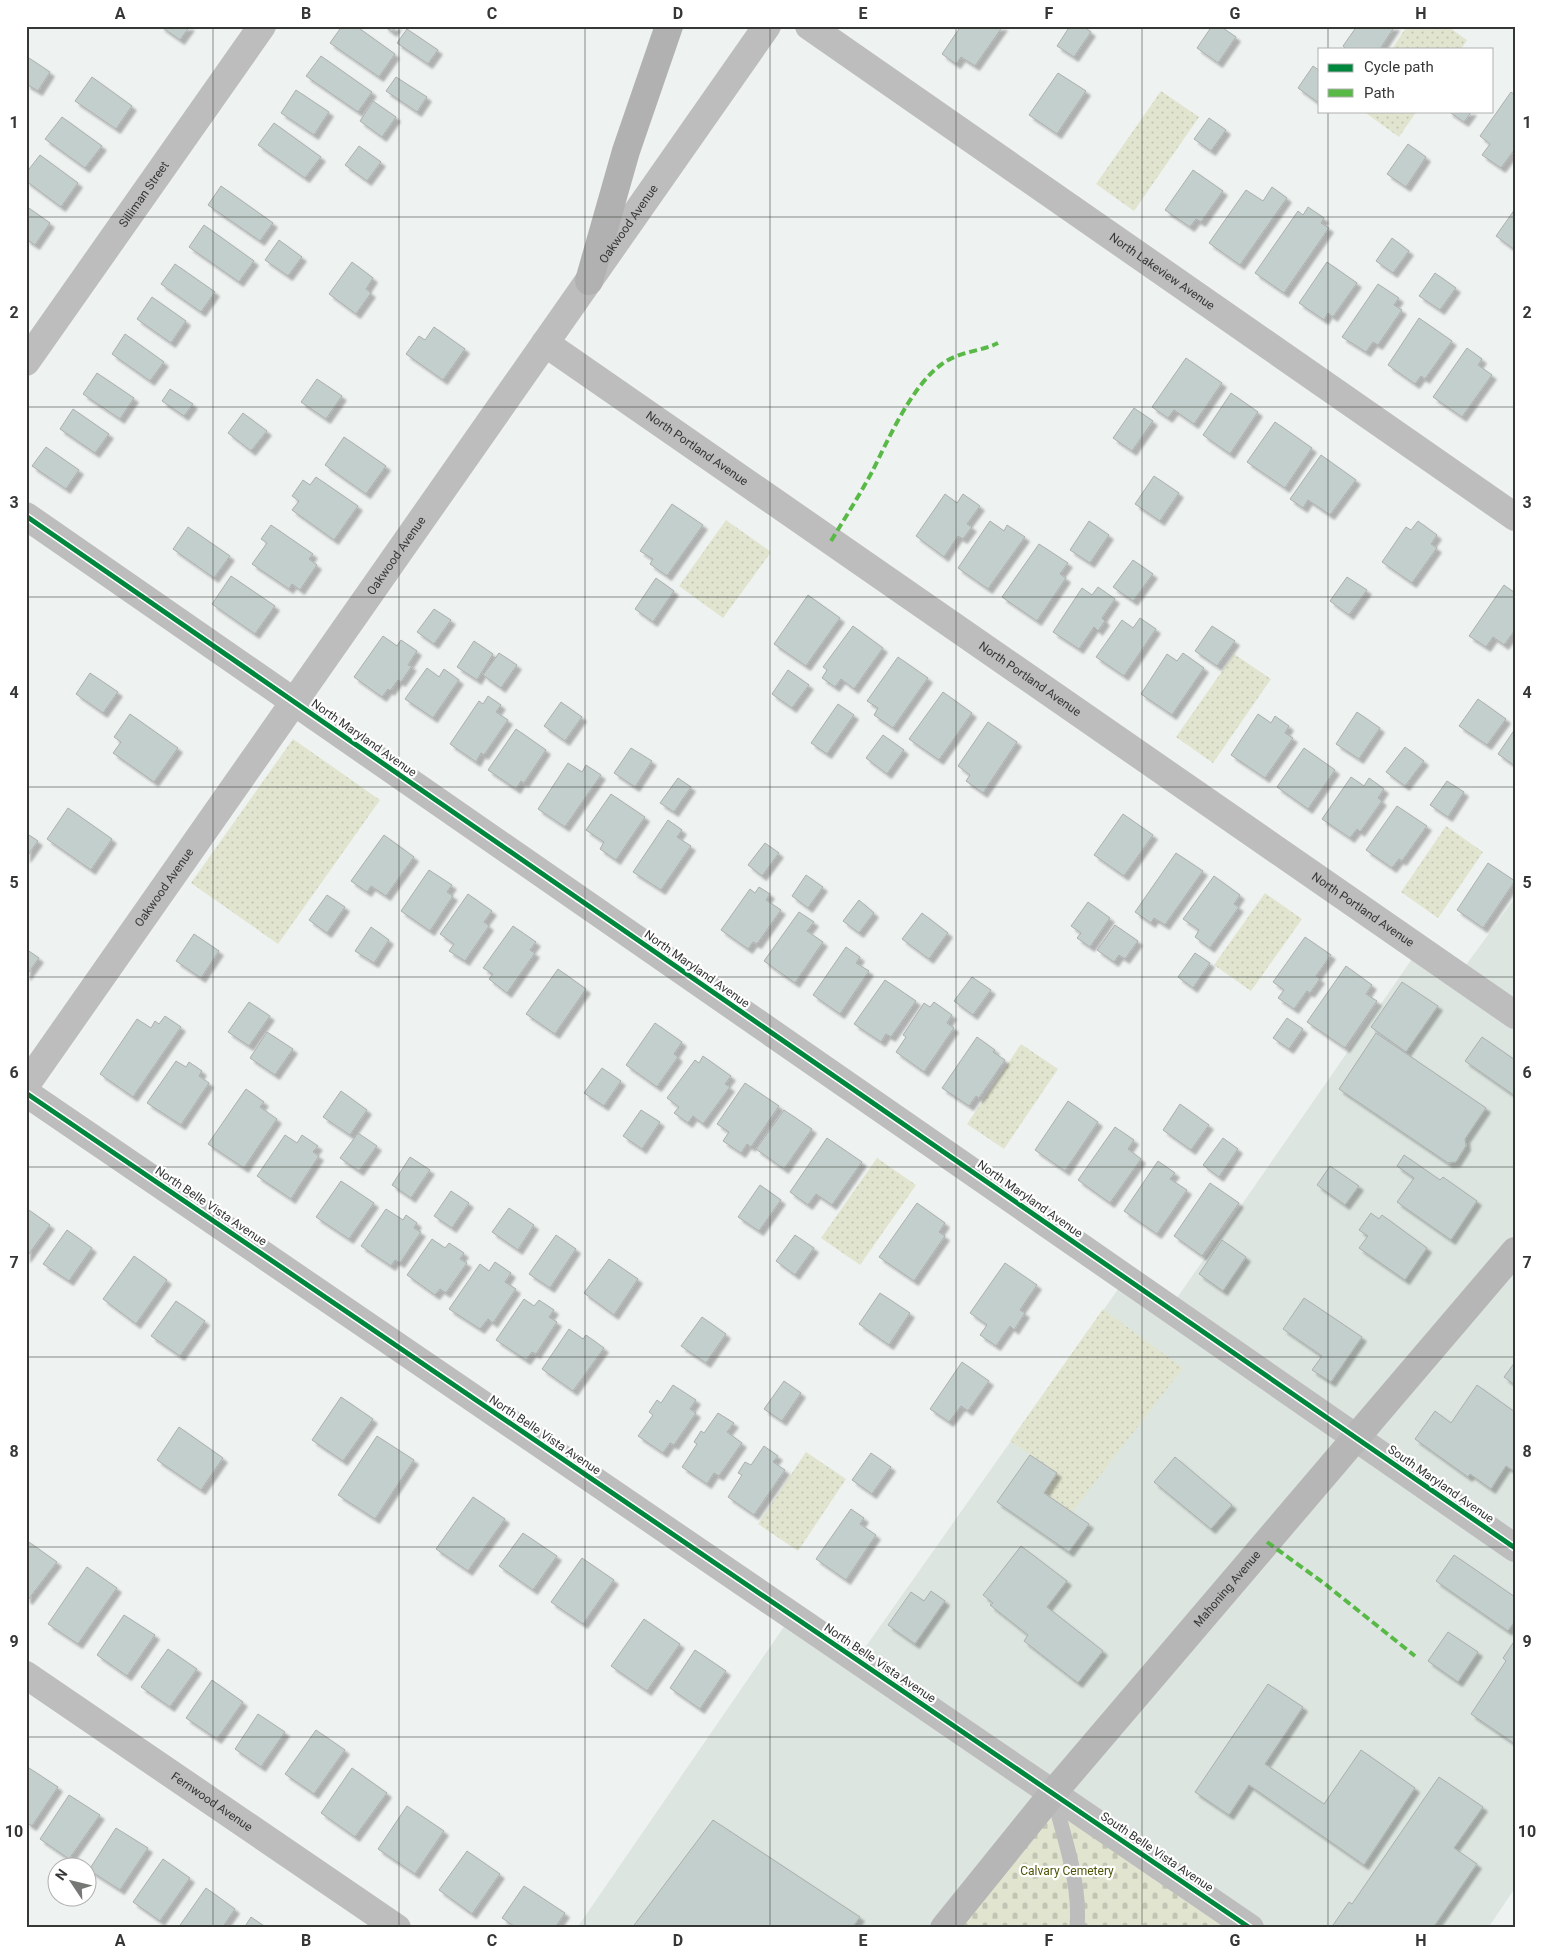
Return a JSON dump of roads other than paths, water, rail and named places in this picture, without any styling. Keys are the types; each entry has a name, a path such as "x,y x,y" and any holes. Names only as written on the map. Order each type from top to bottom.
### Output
{"highway":[{"path":"589,281 626,151 669,26"}],"main road":[{"name":"Mahoning Avenue","path":"944,1928 1053,1793 1515,1251"}],"street":[{"name":"Silliman Street","path":"26,362 262,26"},
{"name":"Oakwood Avenue","path":"26,1085 767,26"},
{"name":"North Lakeview Avenue","path":"809,26 1515,517"},
{"name":"North Portland Avenue","path":"545,343 1515,1015"},
{"name":"North Maryland Avenue","path":"26,516 1356,1438"},
{"name":"North Belle Vista Avenue","path":"26,1092 1053,1793"},
{"name":"South Maryland Avenue","path":"1356,1438 1515,1548"},
{"name":"Fernwood Avenue","path":"26,1675 397,1928"},
{"name":"South Belle Vista Avenue","path":"1053,1793 1250,1928"}],"lane":[{"path":"1053,1793 1076,1887 1079,1910 1077,1928"}],"park label":[{"name":"Calvary Cemetery","path":"1067,1871"}]}
